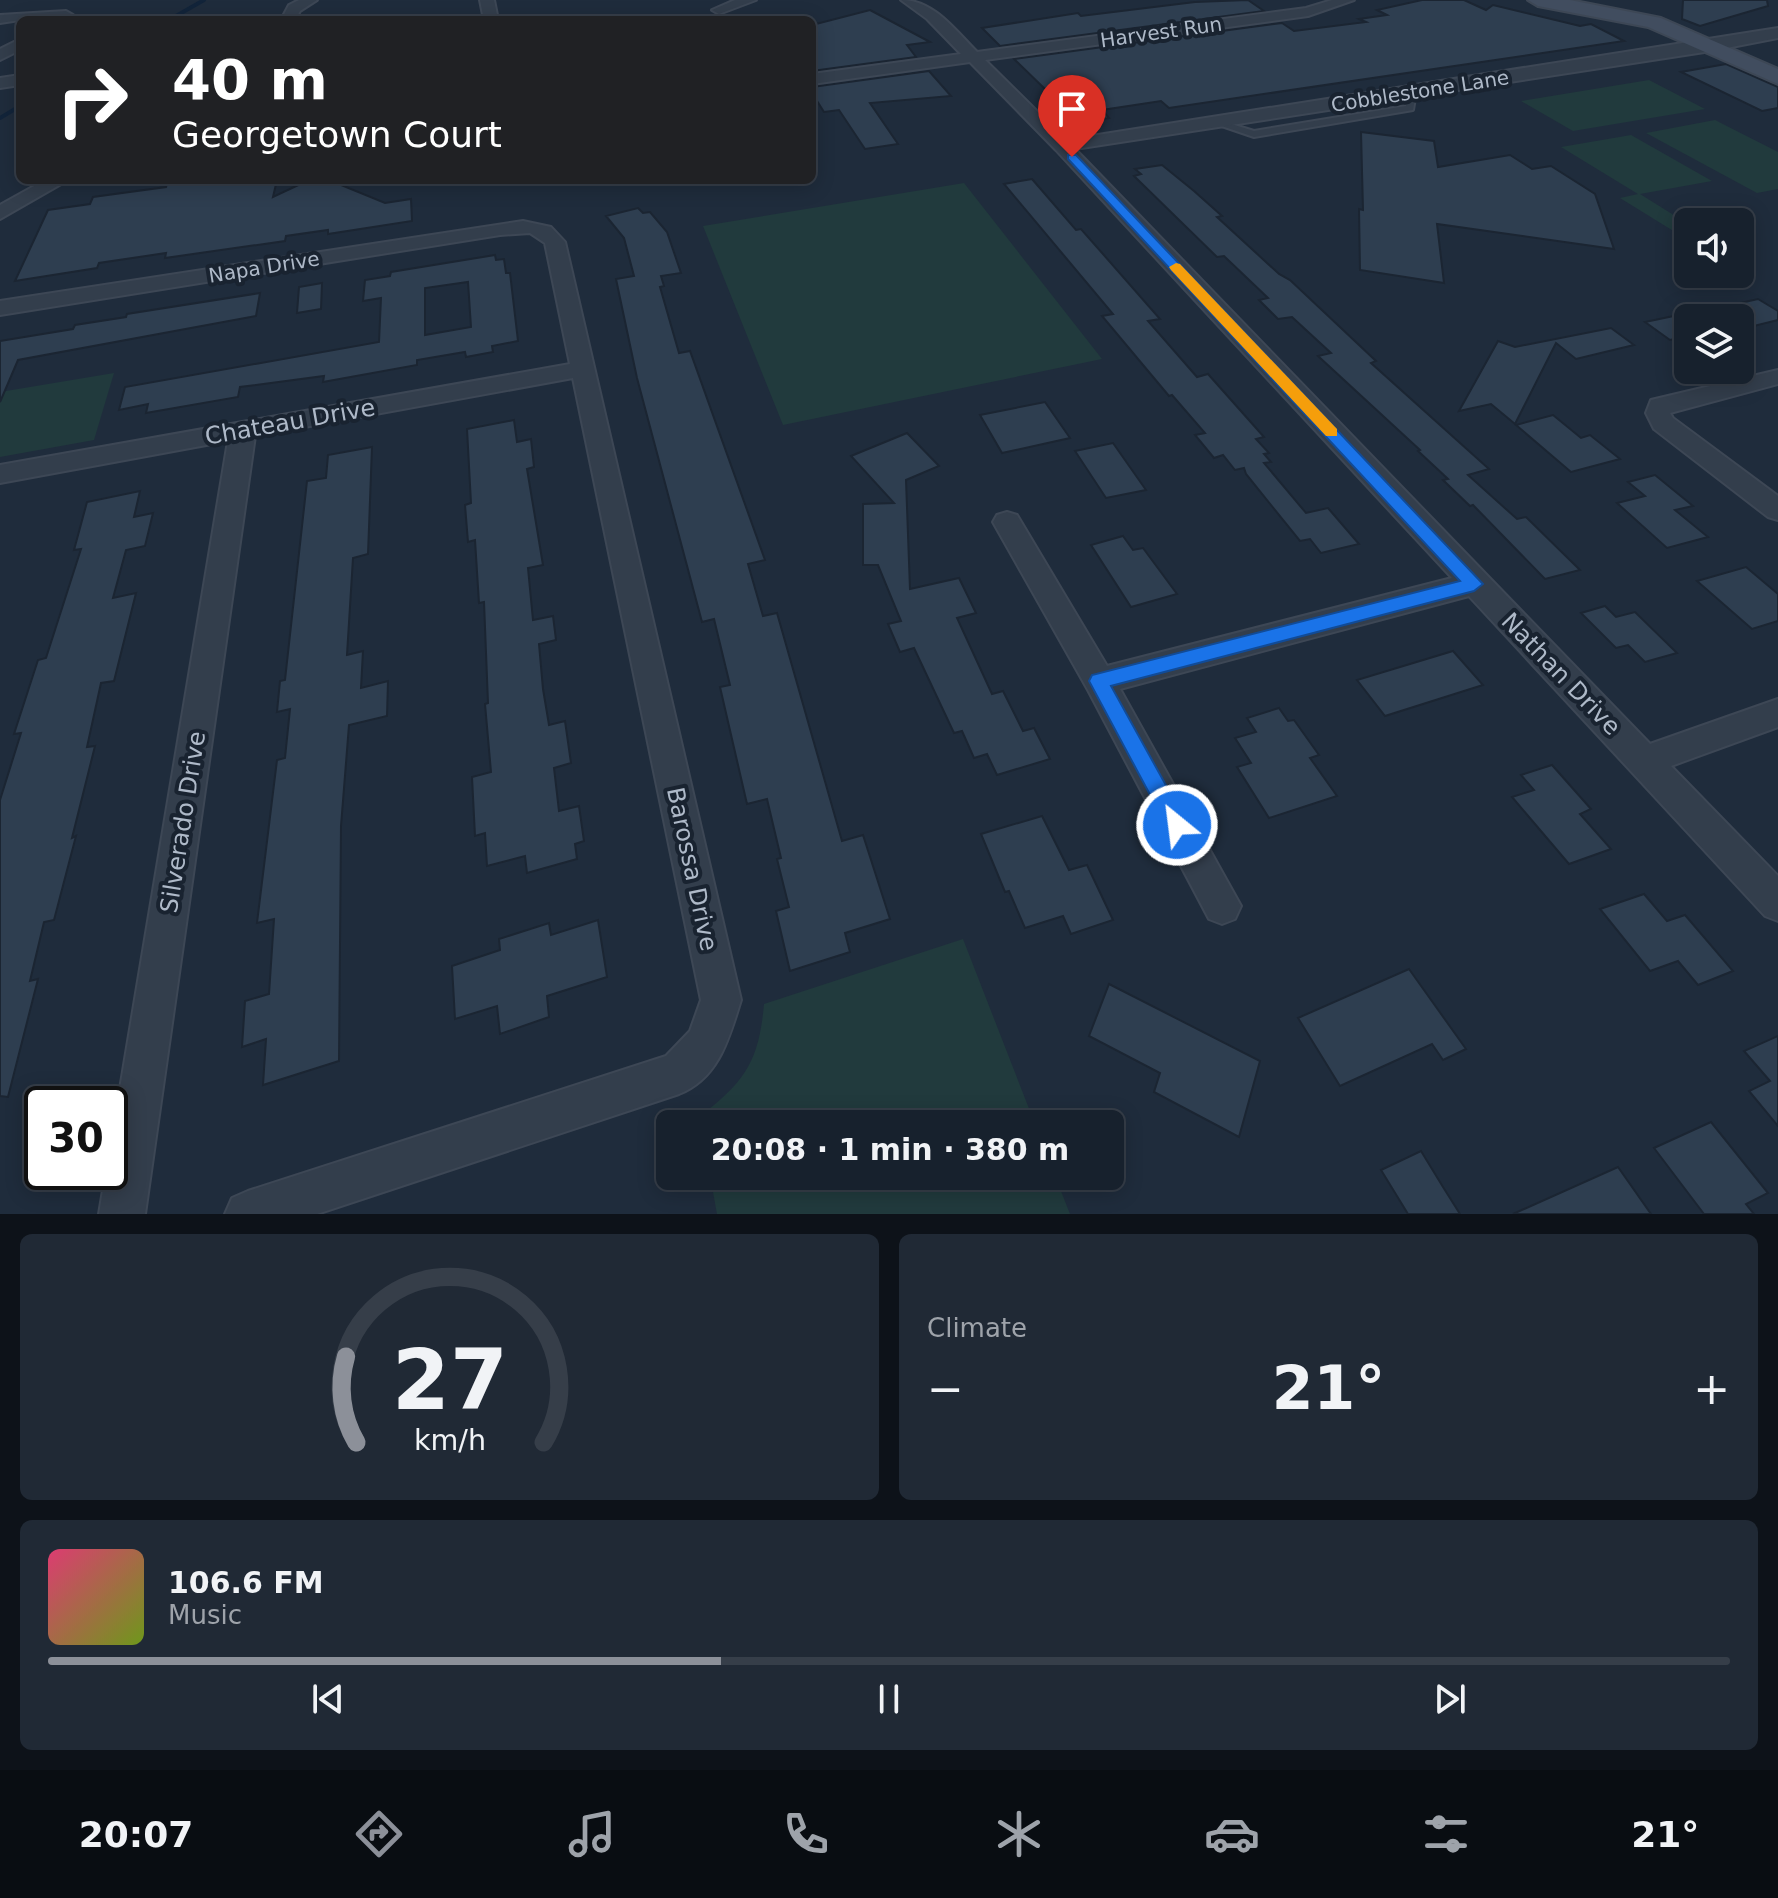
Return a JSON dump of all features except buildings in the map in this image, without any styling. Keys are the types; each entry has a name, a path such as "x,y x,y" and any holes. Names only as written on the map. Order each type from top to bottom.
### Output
{"street":[{"path":"290,16 294,8 310,0"},
{"path":"719,10 749,0"},
{"name":"Nathan Drive","path":"908,0 932,16 1062,146 1778,903"},
{"path":"1289,0 1308,12"},
{"name":"Harvest Run","path":"816,78 1308,12 1347,0"},
{"path":"1538,0 1654,22 1778,77"},
{"name":"Cobblestone Lane","path":"1062,146 1778,33"},
{"path":"0,213 52,184"},
{"name":"Napa Drive","path":"0,308 528,227"},
{"name":"Barossa Drive","path":"248,1214 679,1073 706,1044 721,1000 555,242 549,232 528,227"},
{"name":"Chateau Drive","path":"0,474 581,369"},
{"path":"1778,377 1660,406 1658,413 1663,423 1778,510"},
{"name":"Silverado Drive","path":"122,1214 243,430"},
{"path":"1007,522 1099,681 1222,906"},
{"path":"1099,681 1474,584"},
{"path":"1644,761 1778,713"}],"green space":[{"path":"1649,80 1705,109 1573,131 1521,101"},
{"path":"1715,120 1778,152 1778,189 1757,193 1646,133"},
{"path":"1631,135 1712,181 1640,194 1674,215 1674,231 1620,198 1638,194 1561,147"},
{"path":"964,183 1102,359 783,425 703,226"},
{"path":"114,373 94,440 0,457 0,392"},
{"path":"963,939 1030,1110 708,1110 739,1081 747,1069 758,1041 764,1004"},
{"path":"713,1190 1061,1190 1070,1214 717,1214"}],"waterway":[{"path":"176,16 204,0"},
{"path":"0,118 16,108"}],"slow traffic":[{"path":"1176,267 1332,433"}],"route":[{"path":"1072,157 1474,584 1099,681 1177,825"}]}
